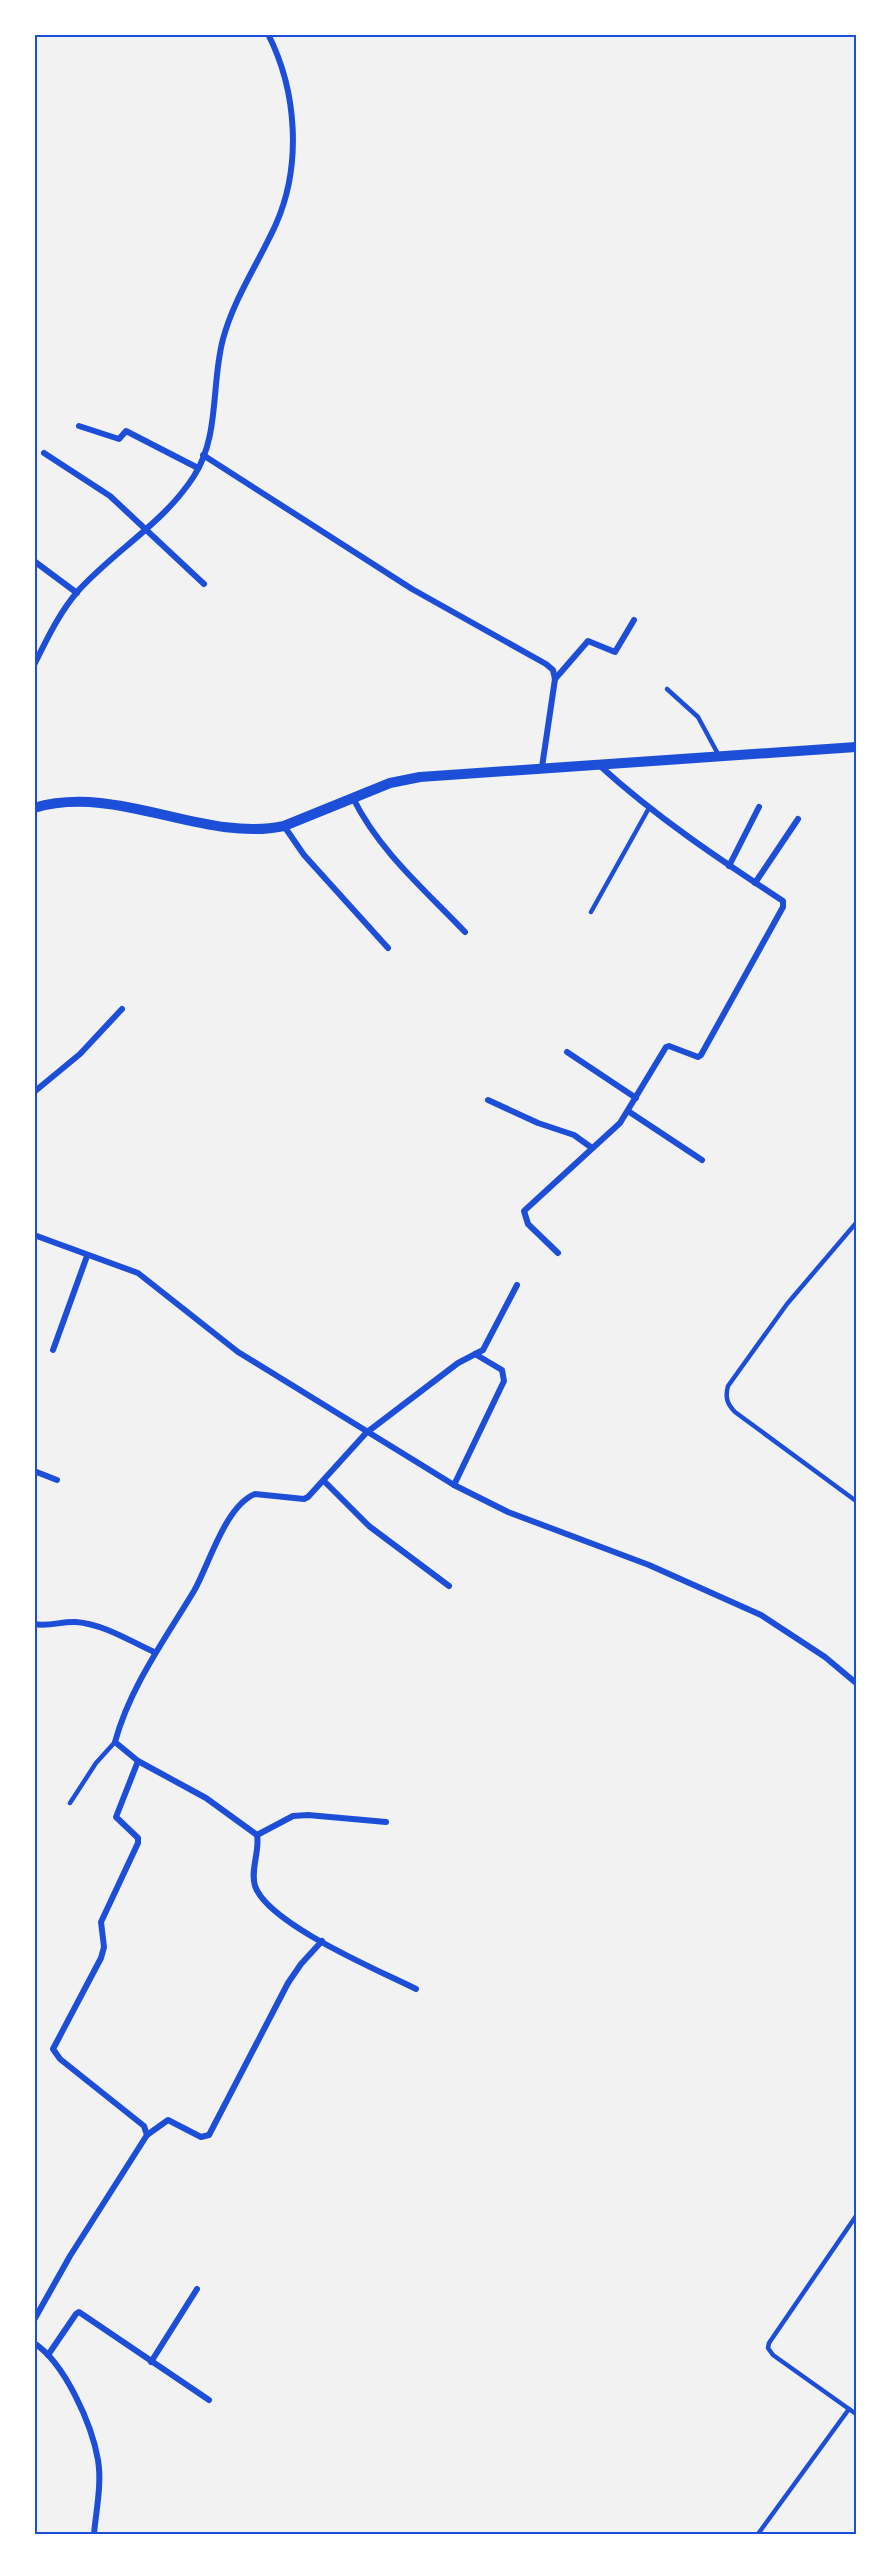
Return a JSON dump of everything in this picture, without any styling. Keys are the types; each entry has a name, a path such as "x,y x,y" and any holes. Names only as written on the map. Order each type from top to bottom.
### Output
{"street":[{"path":"34,666 52,630 77,593 145,532 187,486 203,455 211,426 223,337 230,317 282,211 293,154 294,136 288,93 281,62 267,34"},
{"path":"79,426 119,439 126,431 198,468"},
{"path":"44,453 110,496 145,532 204,584"},
{"path":"203,455 412,589 553,670 555,679 542,767"},
{"path":"34,561 77,593"},
{"path":"555,679 588,641 613,653 634,620"},
{"path":"34,808 70,801 103,803 242,829 269,829 284,826 390,783 420,777 718,754 856,747"},
{"path":"558,1253 528,1224 524,1211 620,1123 666,1047 669,1046 698,1057 701,1055 780,913 783,901 729,866 649,808 596,763"},
{"path":"353,798 365,822 380,842 465,932"},
{"path":"729,866 759,807"},
{"path":"755,883 798,819"},
{"path":"284,826 304,855 388,948"},
{"path":"34,1092 80,1054 122,1009"},
{"path":"567,1052 636,1098"},
{"path":"488,1100 538,1123 574,1135 592,1148"},
{"path":"628,1112 702,1160"},
{"path":"34,1235 138,1273 238,1352 454,1485 508,1512 649,1565 761,1615 855,1679"},
{"path":"53,1350 87,1256"},
{"path":"417,1989 321,1941 287,1919 261,1896 255,1885 257,1836 206,1798 138,1761 115,1742 154,1652 194,1591 230,1519 250,1496 260,1494 304,1499 324,1481 366,1432 458,1363 483,1350 518,1285"},
{"path":"454,1485 504,1381 502,1370 475,1354"},
{"path":"34,1471 57,1480"},
{"path":"324,1481 369,1526 449,1586"},
{"path":"34,1624 47,1626 74,1621 87,1624 154,1652"},
{"path":"138,1761 116,1817 138,1838 138,1843 101,1922 104,1947 101,1959 53,2049 60,2059 144,2126 147,2135"},
{"path":"257,1836 293,1816 308,1815 386,1822"},
{"path":"34,2320 70,2256 147,2135 168,2120 201,2137 209,2135 288,1983 321,1941"},
{"path":"151,2362 197,2289"},
{"path":"48,2355 79,2312 209,2400"},
{"path":"34,2343 48,2355 77,2402 98,2459 99,2476 94,2535"}],"lane":[{"path":"667,689 698,717 718,754"},
{"path":"591,912 649,808"},
{"path":"856,1223 787,1304 728,1386 725,1395 728,1406 735,1412 856,1501"},
{"path":"70,1803 96,1763 115,1742"},
{"path":"856,2216 769,2343 768,2348 773,2355 856,2414"},
{"path":"758,2535 849,2409"}]}
